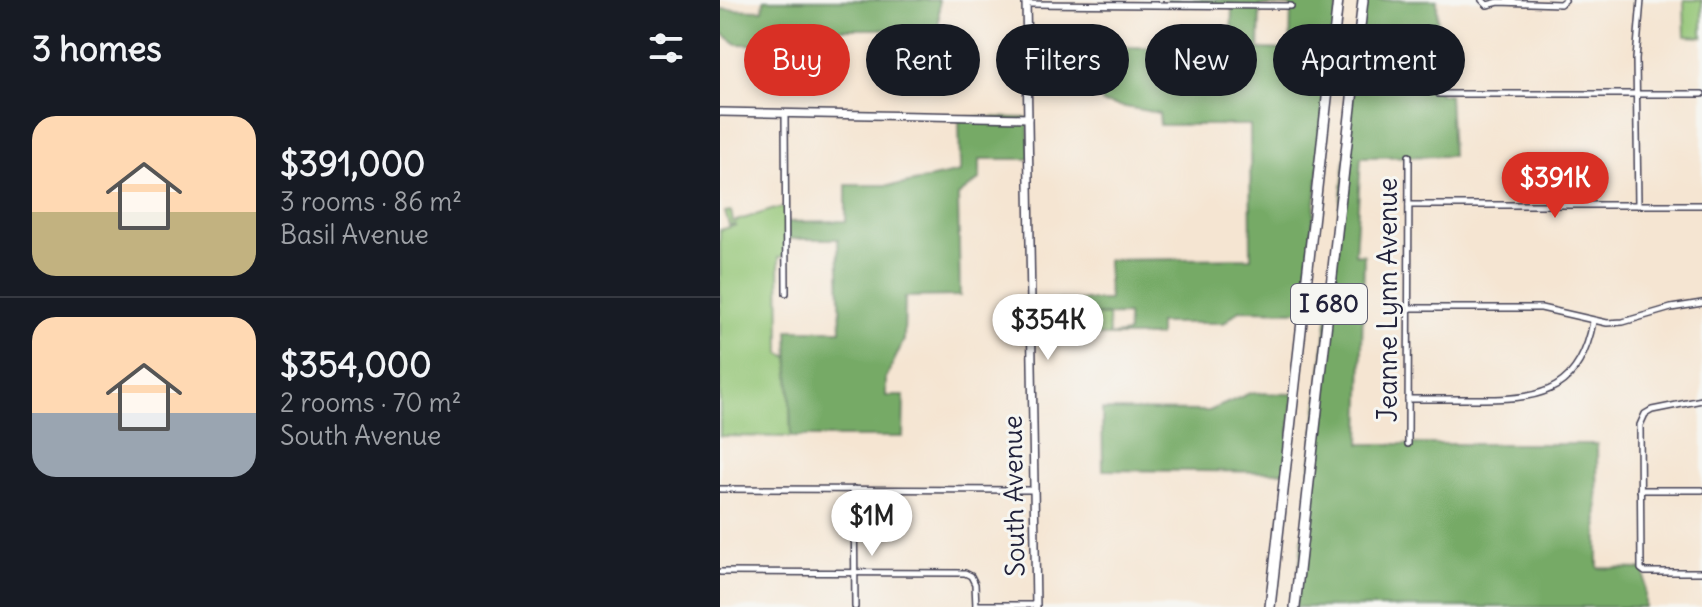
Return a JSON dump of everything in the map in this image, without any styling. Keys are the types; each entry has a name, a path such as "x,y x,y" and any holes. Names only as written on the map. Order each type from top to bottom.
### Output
{"highway":[{"name":"I 680","path":"1270,607 1338,0"},
{"name":"I 680","path":"1295,607 1363,0"}],"main road":[{"name":"South Avenue","path":"1026,2 1036,606"},
{"path":"720,112 1028,118"}],"street":[{"path":"1483,2 1552,1 1560,4 1565,0"},
{"path":"1638,205 1637,36 1641,0"},
{"path":"1026,2 1291,6"},
{"path":"1465,94 1702,94"},
{"path":"785,113 786,293"},
{"name":"Jeanne Lynn Avenue","path":"1408,444 1409,156"},
{"path":"1409,205 1702,205"},
{"path":"1408,308 1541,308 1593,322 1623,322 1702,303"},
{"path":"1408,399 1516,399 1544,392 1564,380 1576,367 1587,347 1593,322"},
{"path":"1702,400 1647,412 1640,425 1642,570 1702,572"},
{"path":"720,489 1034,490"},
{"path":"854,489 855,607"},
{"path":"1640,490 1702,490"},
{"path":"720,572 965,573 973,579 976,606 1036,606"}],"green space":[{"path":"764,0 939,0 939,24 866,24 866,29 850,29 850,24 744,24 744,44 737,44 720,32 720,9 763,10"},
{"path":"1167,0 1338,0 1335,24 1291,24 1291,6 1260,6 1259,49 1273,49 1273,96 1327,96 1303,311 1239,310 1224,323 1159,323 1159,336 1109,336 1128,333 1127,315 1031,316 1031,300 1109,300 1107,260 1251,258 1250,125 1160,125 1159,113 1102,103 1102,96 1129,96 1129,47 1145,47 1145,96 1257,96 1257,24 1232,24 1232,5 1167,5"},
{"path":"1363,0 1437,0 1438,24 1360,24"},
{"path":"1684,0 1702,0 1702,37 1685,36"},
{"path":"1352,96 1449,96 1452,156 1361,157 1355,254 1364,255 1360,444 1597,444 1598,568 1641,569 1645,572 1645,607 1295,607"},
{"path":"959,117 1028,118 1030,159 980,159 980,179 958,196 960,296 905,297 904,340 886,378 886,396 904,396 903,437 791,437 788,330 841,330 838,239 785,239 785,222 846,221 846,185 900,185 960,172"},
{"path":"785,208 786,256 779,257 780,353 789,357 791,437 720,436 720,230 737,225 729,225 725,212 731,211 733,222"},
{"path":"1031,316 1108,316 1109,336 1032,336"},
{"path":"1250,393 1294,394 1285,472 1103,470 1102,410 1209,411"}]}
